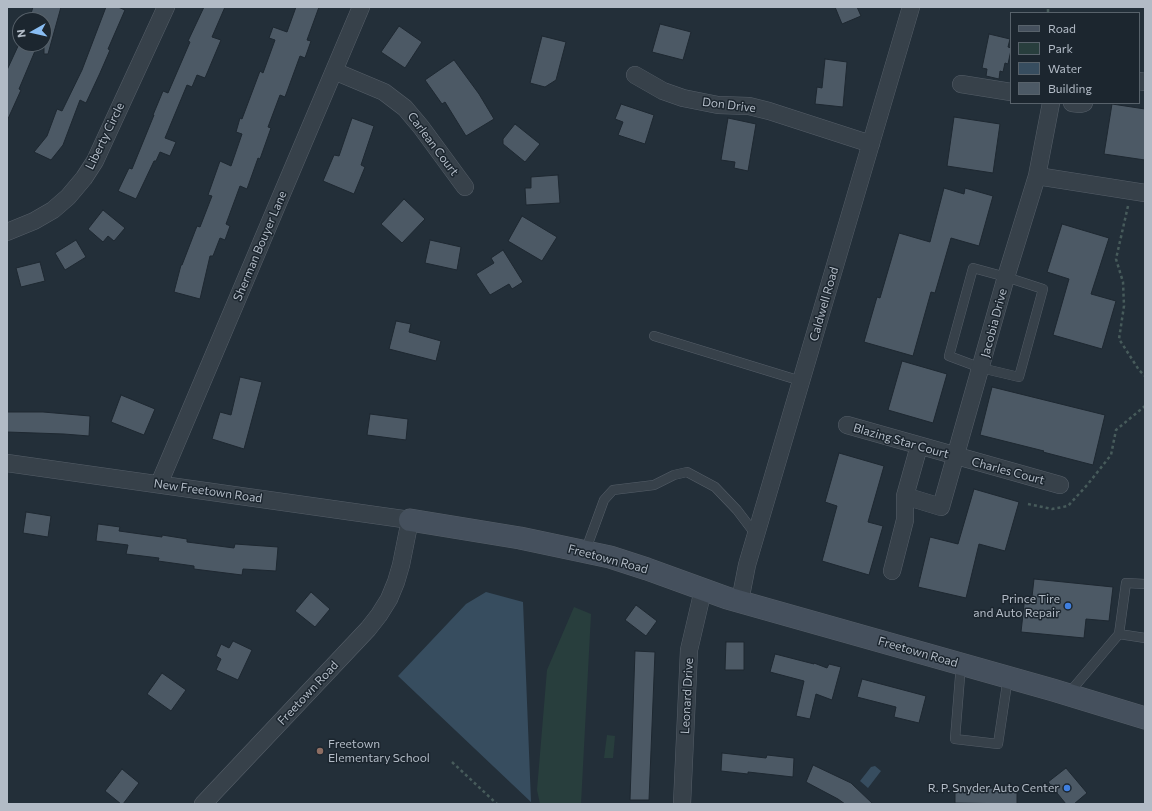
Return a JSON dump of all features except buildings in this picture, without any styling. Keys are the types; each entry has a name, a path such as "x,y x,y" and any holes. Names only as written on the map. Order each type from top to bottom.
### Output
{"street":[{"name":"Liberty Circle","path":"7,232 34,221 53,210 68,197 84,178 95,161 166,7"},
{"name":"Sherman Bouyer Lane","path":"159,484 361,7"},
{"name":"Caldwell Road","path":"740,601 747,565 911,7"},
{"name":"Carlean Court","path":"334,70 384,92 405,108 421,127 465,187"},
{"name":"Don Drive","path":"635,75 663,91 683,98 718,105 749,106 871,144"},
{"path":"961,84 1010,92"},
{"name":"Jacobia Drive","path":"905,496 941,507 982,368 1006,277 1037,176 1051,104"},
{"path":"1037,176 1145,193"},
{"name":"Blazing Star Court","path":"847,425 955,456"},
{"path":"892,571 905,520 905,496 919,446"},
{"name":"Charles Court","path":"955,456 1060,485"},
{"name":"New Freetown Road","path":"7,463 410,520"},
{"name":"Freetown Road","path":"204,804 368,630 389,599 396,582 402,565 410,520 515,537 585,552 647,569 703,590 740,601 1068,694 1145,718"},
{"name":"Leonard Drive","path":"682,804 689,650 703,590"}],"lane":[{"path":"974,268 1006,277 1043,289 1019,378 982,368 949,356 974,268"},
{"path":"654,336 801,381"},
{"path":"585,552 604,500 613,490 654,485 674,475 687,472 715,487 737,510 756,535"},
{"path":"1068,694 1119,634 1126,582 1145,584"},
{"path":"1119,634 1145,638"},
{"path":"961,664 955,739 998,744 1008,677"}],"path":[{"path":"1048,7 1048,12"},
{"path":"1129,200 1116,260 1123,282 1124,306 1119,339 1139,370 1145,376"},
{"path":"1028,504 1052,509 1068,506 1111,455 1116,430 1145,406"},
{"path":"452,762 497,804"}],"green space":[{"path":"574,607 591,614 581,804 540,804 537,790 547,670"},
{"path":"607,735 615,736 613,758 604,758"}],"water":[{"path":"486,592 523,602 531,802 398,676 466,604"},
{"path":"875,766 881,771 868,788 860,781 871,767"}],"place":[{"name":"Prince Tire and Auto Repair","path":"1068,606"},
{"name":"Freetown Elementary School","path":"320,751"},
{"name":"R. P. Snyder Auto Center","path":"1067,788"}]}
